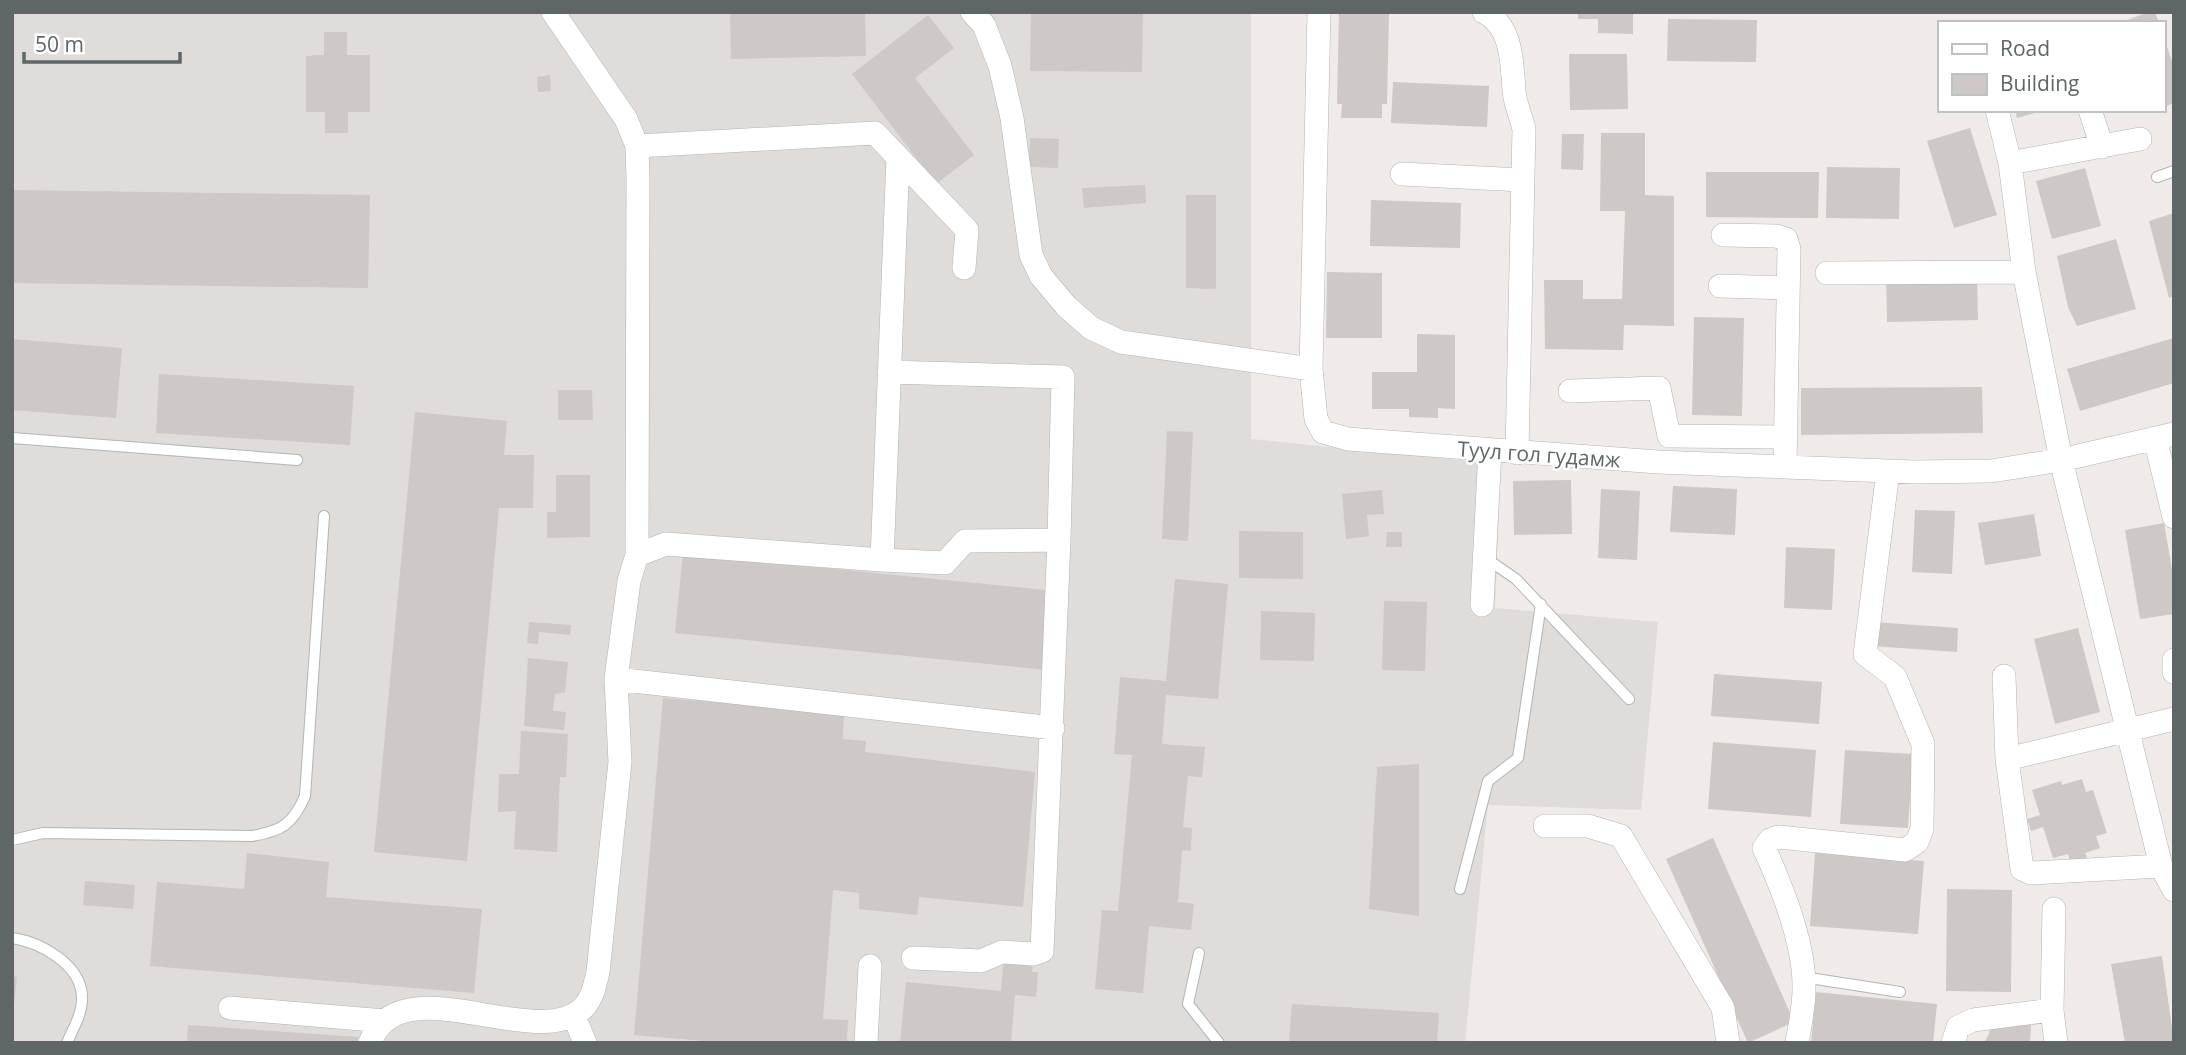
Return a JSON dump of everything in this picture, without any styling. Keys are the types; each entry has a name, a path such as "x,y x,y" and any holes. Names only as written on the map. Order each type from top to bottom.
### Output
{"street":[{"path":"370,1043 374,1033 385,1021 412,1009 537,1024 559,1022 574,1016 593,993 598,972 620,762 616,679 629,581 637,555 637,146 626,119 553,12"},
{"path":"972,12 984,25 1000,66 1012,118 1031,255 1041,276 1066,306 1091,328 1121,342 1311,369"},
{"name":"Туул гол гудамж","path":"1319,12 1311,369 1316,419 1323,432 1348,439 1517,453 1888,471 1991,471 2061,460 2164,436"},
{"path":"1484,12 1498,22 1515,66 1514,93 1524,129 1517,453"},
{"path":"1997,112 2010,163 2024,272 2061,460 2161,866 2174,890"},
{"path":"2091,112 2102,147"},
{"path":"637,146 876,133 967,230 964,268"},
{"path":"2010,163 2140,139"},
{"path":"882,560 898,157"},
{"path":"1402,174 1522,180"},
{"path":"1723,235 1776,236 1786,239 1785,465"},
{"path":"1827,273 2024,272"},
{"path":"1720,286 1787,288"},
{"path":"889,372 1063,377 1054,729 1042,951 1034,954 1002,951 981,961 913,958"},
{"path":"1570,391 1659,388 1669,436 1786,437"},
{"path":"2164,436 2174,517"},
{"path":"1482,605 1490,450"},
{"path":"1797,1043 1803,977 1780,882 1764,848 1770,840 1779,837 1905,850 1917,842 1922,829 1923,744 1895,677 1865,654 1888,471"},
{"path":"637,555 666,544 945,563 965,541 1059,540"},
{"path":"2174,660 2174,672"},
{"path":"2004,676 2007,759 2022,869 2031,873 2161,866"},
{"path":"616,679 1054,729"},
{"path":"2007,759 2174,719"},
{"path":"1545,826 1588,826 1621,836 1723,1008 1728,1043"},
{"path":"2054,909 2052,1010 2056,1043"},
{"path":"866,1043 870,966"},
{"path":"230,1008 385,1021"},
{"path":"1953,1043 1958,1027 1973,1020 2052,1010"},
{"path":"574,1016 585,1043"}],"lane":[{"path":"2157,177 2174,171"},
{"path":"12,438 297,460"},
{"path":"12,840 43,833 252,836 289,825 305,796 324,516"},
{"path":"1485,557 1516,579 1629,699"},
{"path":"1460,889 1488,781 1518,758 1541,604"},
{"path":"12,938 34,942 60,958 75,976 83,994 81,1011 67,1043"},
{"path":"1199,953 1188,1004 1219,1043"},
{"path":"1803,977 1900,992"}],"shaded area":[{"path":"12,12 1251,12 1251,439 1501,464 1495,608 1658,622 1641,810 1488,805 1465,1043 12,1043"}],"building":[{"path":"730,12 865,12 866,56 731,59"},
{"path":"1031,12 1143,12 1142,72 1030,71"},
{"path":"1339,12 1389,12 1387,104 1382,104 1382,118 1341,118 1342,104 1337,104"},
{"path":"1578,12 1633,12 1633,34 1598,33 1598,19 1578,19"},
{"path":"2155,12 2158,21 2124,21"},
{"path":"928,15 954,48 915,78 974,155 936,184 852,74"},
{"path":"1668,19 1757,20 1756,62 1667,61"},
{"path":"324,32 347,32 347,55 370,55 370,112 348,112 348,133 325,133 325,112 306,112 306,56 324,55"},
{"path":"2165,41 2174,67 2174,103 2165,106"},
{"path":"1569,54 1627,54 1628,109 1570,110"},
{"path":"550,75 551,91 538,92 537,77"},
{"path":"1393,82 1489,86 1487,127 1391,123"},
{"path":"2016,112 2038,112 2017,118"},
{"path":"1970,128 1997,215 1954,228 1927,141"},
{"path":"1601,133 1645,133 1645,195 1674,196 1674,326 1624,325 1623,350 1545,349 1544,280 1583,280 1583,299 1622,299 1625,211 1600,211"},
{"path":"1562,134 1584,134 1583,170 1561,169"},
{"path":"1030,138 1059,139 1058,168 1029,167"},
{"path":"1827,167 1900,168 1899,219 1826,218"},
{"path":"2085,168 2101,226 2052,239 2036,181"},
{"path":"1706,172 1819,172 1818,218 1706,217"},
{"path":"1145,185 1146,203 1084,208 1082,188"},
{"path":"12,190 370,195 368,288 12,283"},
{"path":"1186,195 1216,195 1216,289 1186,288"},
{"path":"1371,200 1461,203 1460,248 1370,246"},
{"path":"2174,213 2174,296 2169,298 2149,221"},
{"path":"2116,239 2136,309 2077,326 2068,307 2057,256"},
{"path":"1327,272 1382,273 1382,338 1326,338"},
{"path":"1977,273 1978,320 1887,322 1886,274"},
{"path":"1694,317 1744,318 1742,416 1692,415"},
{"path":"1417,334 1455,335 1455,409 1438,408 1438,418 1409,417 1409,409 1372,409 1372,372 1417,372"},
{"path":"2174,338 2174,383 2080,411 2067,369"},
{"path":"12,339 122,348 116,418 12,410"},
{"path":"159,374 354,386 350,445 156,433"},
{"path":"1982,387 1983,433 1801,435 1801,388"},
{"path":"558,390 592,390 593,420 558,420"},
{"path":"415,412 507,421 504,455 534,455 533,508 499,508 467,861 374,852"},
{"path":"1167,431 1193,432 1188,541 1162,539"},
{"path":"556,475 590,475 590,537 547,538 547,512 556,512"},
{"path":"1571,480 1572,534 1514,535 1513,481"},
{"path":"1673,486 1737,489 1735,535 1670,532"},
{"path":"1601,489 1640,491 1637,560 1598,558"},
{"path":"1382,490 1384,514 1367,515 1369,536 1346,539 1342,494"},
{"path":"1915,510 1955,511 1952,574 1912,572"},
{"path":"2034,514 2041,556 1985,565 1978,523"},
{"path":"2164,523 2174,581 2174,614 2140,619 2125,530"},
{"path":"1239,531 1303,532 1303,579 1239,578"},
{"path":"1387,532 1402,532 1402,547 1386,547"},
{"path":"1786,547 1835,549 1832,610 1784,608"},
{"path":"683,554 1055,591 1047,670 675,633"},
{"path":"1175,579 1228,584 1218,699 1166,695 1162,744 1205,747 1202,777 1188,776 1183,827 1192,828 1191,851 1182,850 1178,902 1194,904 1191,930 1149,926 1143,993 1095,989 1102,910 1118,911 1132,755 1114,754 1120,677 1166,681"},
{"path":"1384,601 1427,602 1425,671 1382,670"},
{"path":"1261,611 1315,613 1314,661 1260,660"},
{"path":"529,622 571,625 570,635 539,632 538,644 527,643"},
{"path":"1874,622 1958,628 1957,652 1872,646"},
{"path":"2078,628 2100,712 2055,724 2034,639"},
{"path":"528,658 568,662 565,692 555,694 553,711 566,712 564,730 524,726"},
{"path":"1714,674 1822,682 1819,724 1711,716"},
{"path":"663,698 844,713 843,739 866,741 865,752 1035,772 1023,907 919,897 917,915 859,909 859,893 833,890 823,1019 848,1020 847,1043 728,1043 634,1035"},
{"path":"521,731 568,734 566,777 560,777 557,852 514,849 516,811 498,812 499,774 519,774"},
{"path":"1713,742 1816,750 1811,817 1708,809"},
{"path":"1845,750 1913,754 1908,828 1840,824"},
{"path":"1419,764 1419,916 1369,909 1377,767"},
{"path":"2082,779 2086,792 2093,790 2107,833 2096,836 2100,848 2085,853 2087,858 2071,864 2068,854 2053,858 2043,827 2031,831 2027,819 2040,815 2032,790 2061,781 2062,785"},
{"path":"1713,838 1794,1022 1748,1043 1666,859"},
{"path":"247,853 329,862 326,897 482,909 474,993 150,966 157,882 244,889"},
{"path":"1815,853 1924,861 1918,934 1810,926"},
{"path":"85,881 135,885 133,909 83,905"},
{"path":"1947,889 2012,890 2011,992 1946,991"},
{"path":"1004,953 1034,955 1032,972 1038,972 1036,997 1015,995 1011,1043 900,1043 906,982 1001,991"},
{"path":"2162,956 2174,1043 2125,1043 2111,964"},
{"path":"12,976 17,977 14,1005 12,1005"},
{"path":"1816,992 1937,1004 1933,1043 1811,1043"},
{"path":"1292,1004 1439,1013 1437,1043 1289,1043"},
{"path":"1990,1021 2031,1024 2030,1043 1984,1043 1989,1034"},
{"path":"188,1025 358,1037 357,1043 187,1043"}]}
